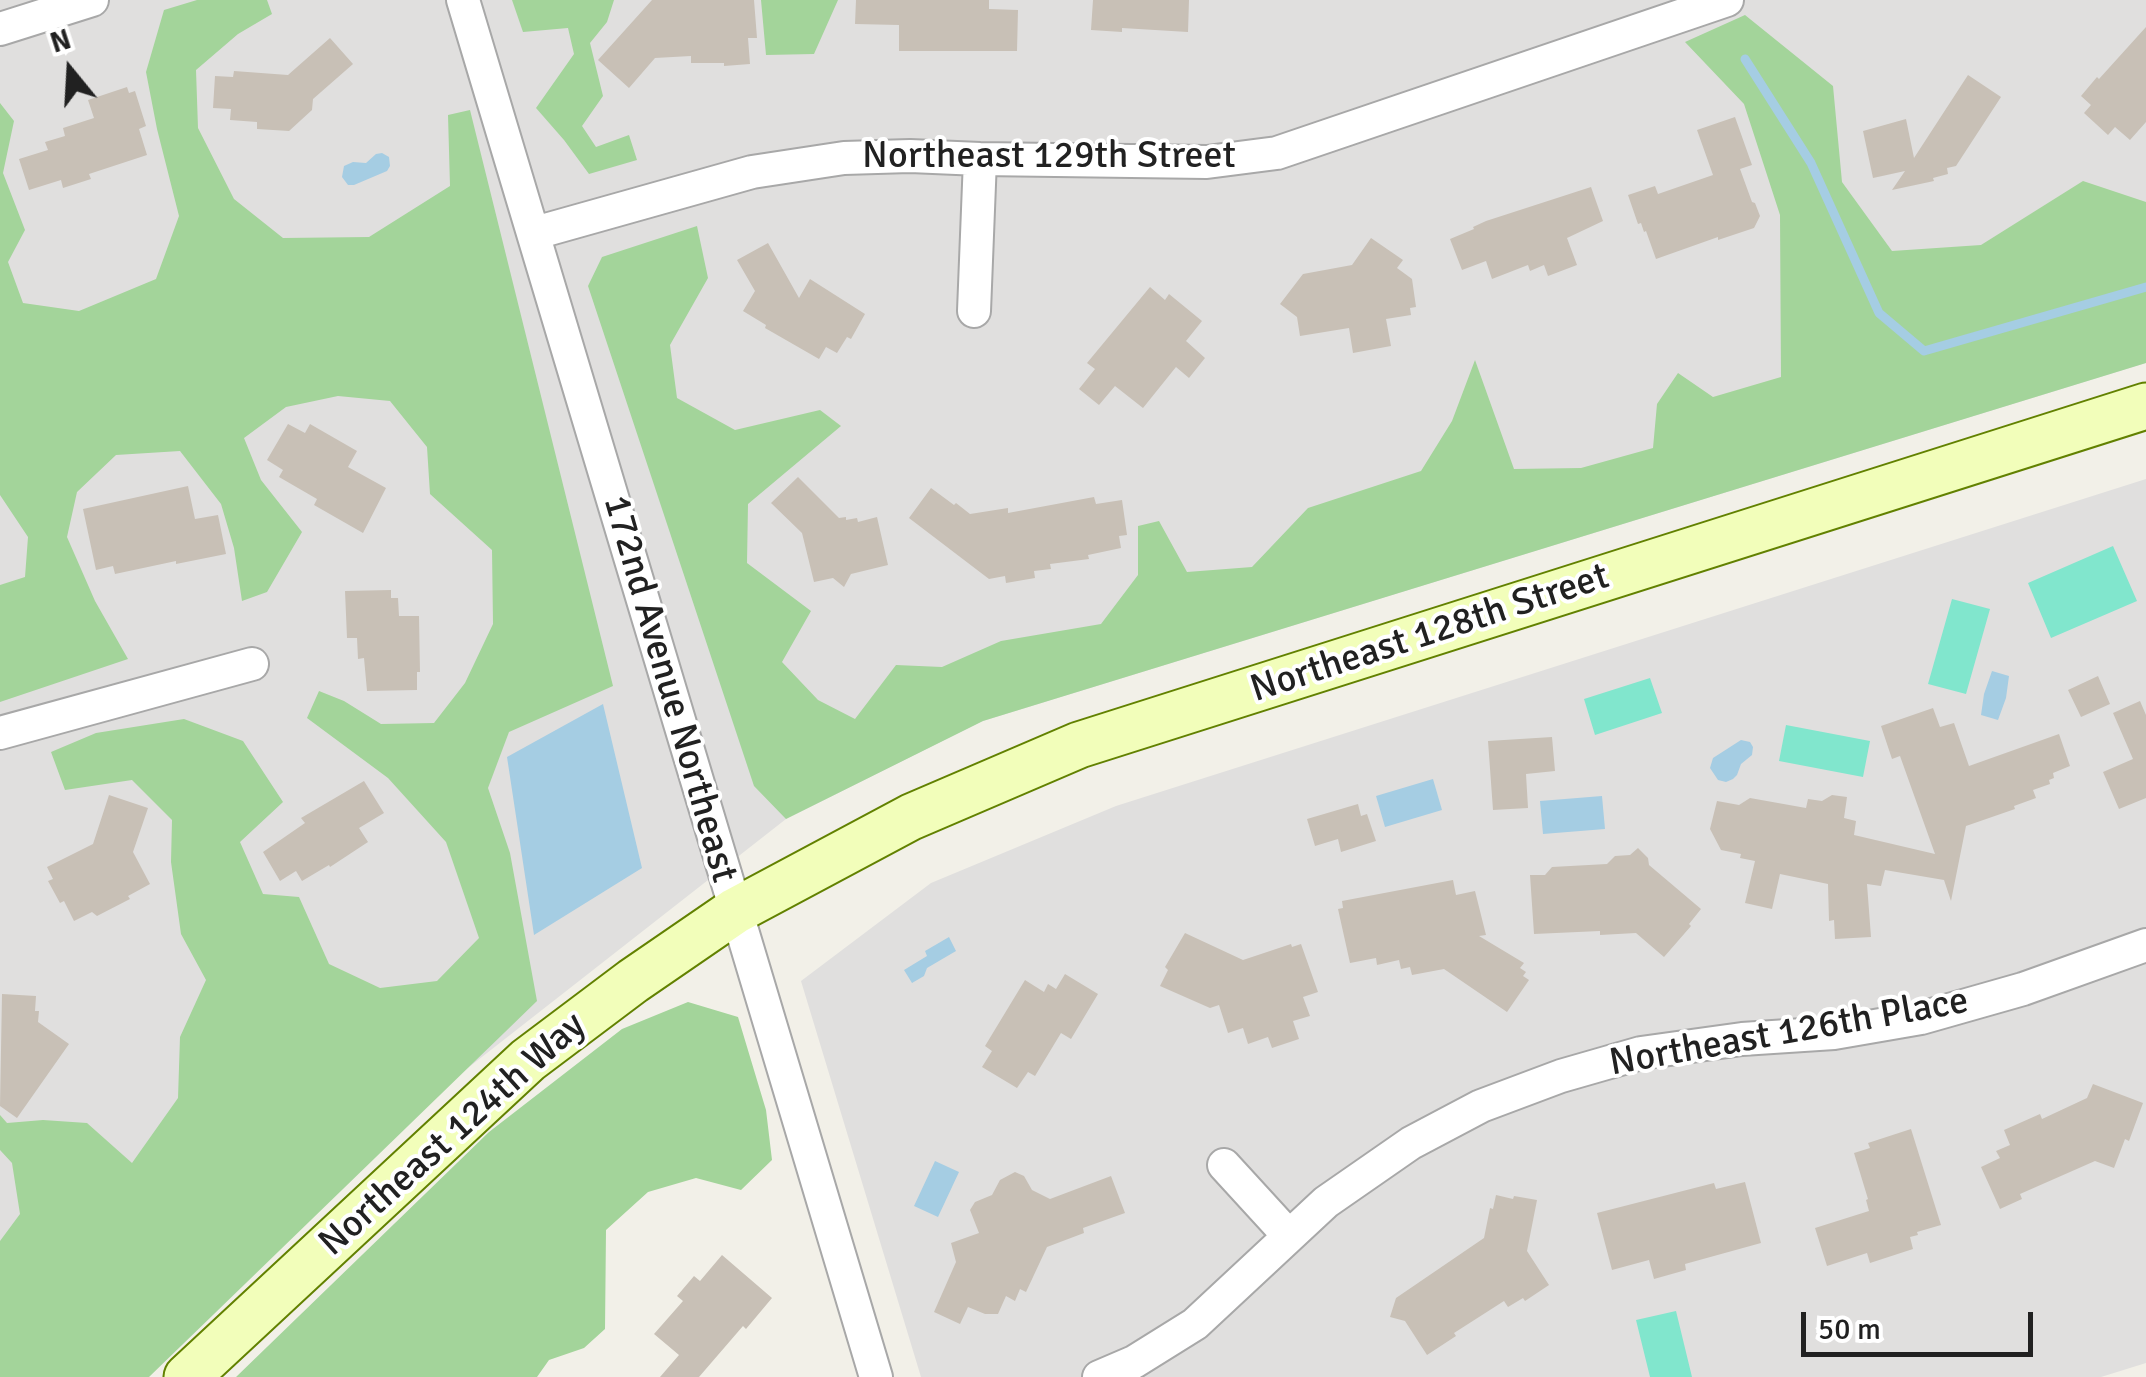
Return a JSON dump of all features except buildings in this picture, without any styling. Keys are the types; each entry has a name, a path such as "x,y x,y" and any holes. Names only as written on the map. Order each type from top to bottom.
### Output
{"street":[{"path":"0,29 92,0"},
{"name":"172nd Avenue Northeast","path":"463,0 876,1377"},
{"name":"Northeast 129th Street","path":"534,233 752,172 844,158 1207,162 1277,152 1727,0"},
{"path":"974,311 980,160"},
{"name":"Northeast 128th Street","path":"735,911 910,817 1079,745 2146,406"},
{"path":"0,733 252,664"},
{"name":"Northeast 124th Way","path":"187,1377 528,1060 633,980 735,911"},
{"name":"Northeast 126th Place","path":"1099,1377 1134,1362 1195,1324 1326,1202 1411,1144 1481,1106 1562,1076 1641,1053 1834,1032 1921,1018 2023,989 2146,944"},
{"path":"1224,1165 1289,1236"}],"shaded area":[{"path":"0,0 2146,0 2146,363 983,721 786,819 73,1377 0,1377"},
{"path":"2146,479 2146,1363 2101,1377 921,1377 801,981 931,883 1116,806"}],"green space":[{"path":"197,0 267,0 272,14 238,34 196,70 198,128 234,199 283,238 369,237 450,186 448,115 470,110 613,686 509,732 488,788 510,853 537,1001 149,1377 0,1377 0,1241 20,1214 12,1163 0,1150 0,1115 7,1123 87,1123 132,1163 178,1098 180,1037 206,980 181,934 171,862 172,820 132,780 65,790 51,752 96,733 184,719 243,741 283,802 240,842 263,894 299,897 329,964 380,988 437,981 479,938 446,842 388,778 307,718 319,691 381,724 434,723 465,683 493,624 492,550 430,494 427,447 390,401 338,396 286,407 244,438 261,480 302,532 267,592 242,601 234,548 221,504 180,451 116,455 77,492 67,537 95,601 128,659 0,702 0,585 25,577 28,537 0,495 0,103 14,121 3,173 25,230 8,262 23,303 79,311 156,279 179,216 146,72 164,10"},
{"path":"512,0 614,0 607,22 590,43 603,96 582,126 596,147 629,135 637,160 589,174 536,108 574,54 568,28 523,32"},
{"path":"761,0 838,0 814,54 766,55"},
{"path":"1745,15 1833,86 1842,182 1892,251 1981,245 2083,181 2146,202 2146,363 983,721 786,819 754,786 588,286 602,257 697,226 708,278 670,345 677,398 735,430 820,410 841,426 748,504 747,563 811,611 782,662 818,700 855,719 896,665 942,667 1001,641 1101,624 1138,575 1138,526 1159,521 1187,572 1252,567 1308,508 1421,471 1452,421 1475,360 1514,469 1581,468 1653,448 1657,404 1678,373 1713,397 1781,377 1780,215 1744,104 1685,42"},
{"path":"2113,546 2137,601 2051,638 2028,583"},
{"path":"1952,599 1990,609 1966,694 1928,684"},
{"path":"1650,678 1662,713 1595,735 1584,699"},
{"path":"1786,725 1870,741 1863,777 1779,761"},
{"path":"688,1002 738,1017 766,1110 772,1160 741,1190 696,1178 648,1192 606,1230 605,1329 584,1348 549,1360 537,1377 236,1377 489,1132 622,1029"},
{"path":"1676,1311 1692,1377 1650,1377 1636,1320"}],"water":[{"path":"376,154 389,157 387,171 348,185 342,177 344,166 366,163"},
{"path":"1992,671 2009,676 1998,720 1981,715"},
{"path":"603,704 642,868 534,935 507,757"},
{"path":"1741,740 1750,742 1752,755 1741,764 1733,779 1718,780 1710,768 1713,758"},
{"path":"1433,779 1442,810 1385,827 1376,796"},
{"path":"1602,796 1605,829 1543,834 1540,801"},
{"path":"949,937 956,951 927,968 924,976 912,983 904,970"},
{"path":"935,1161 959,1172 938,1217 914,1206"}],"waterway":[{"path":"1745,59 1811,163 1879,313 1924,351 2146,287"}]}
